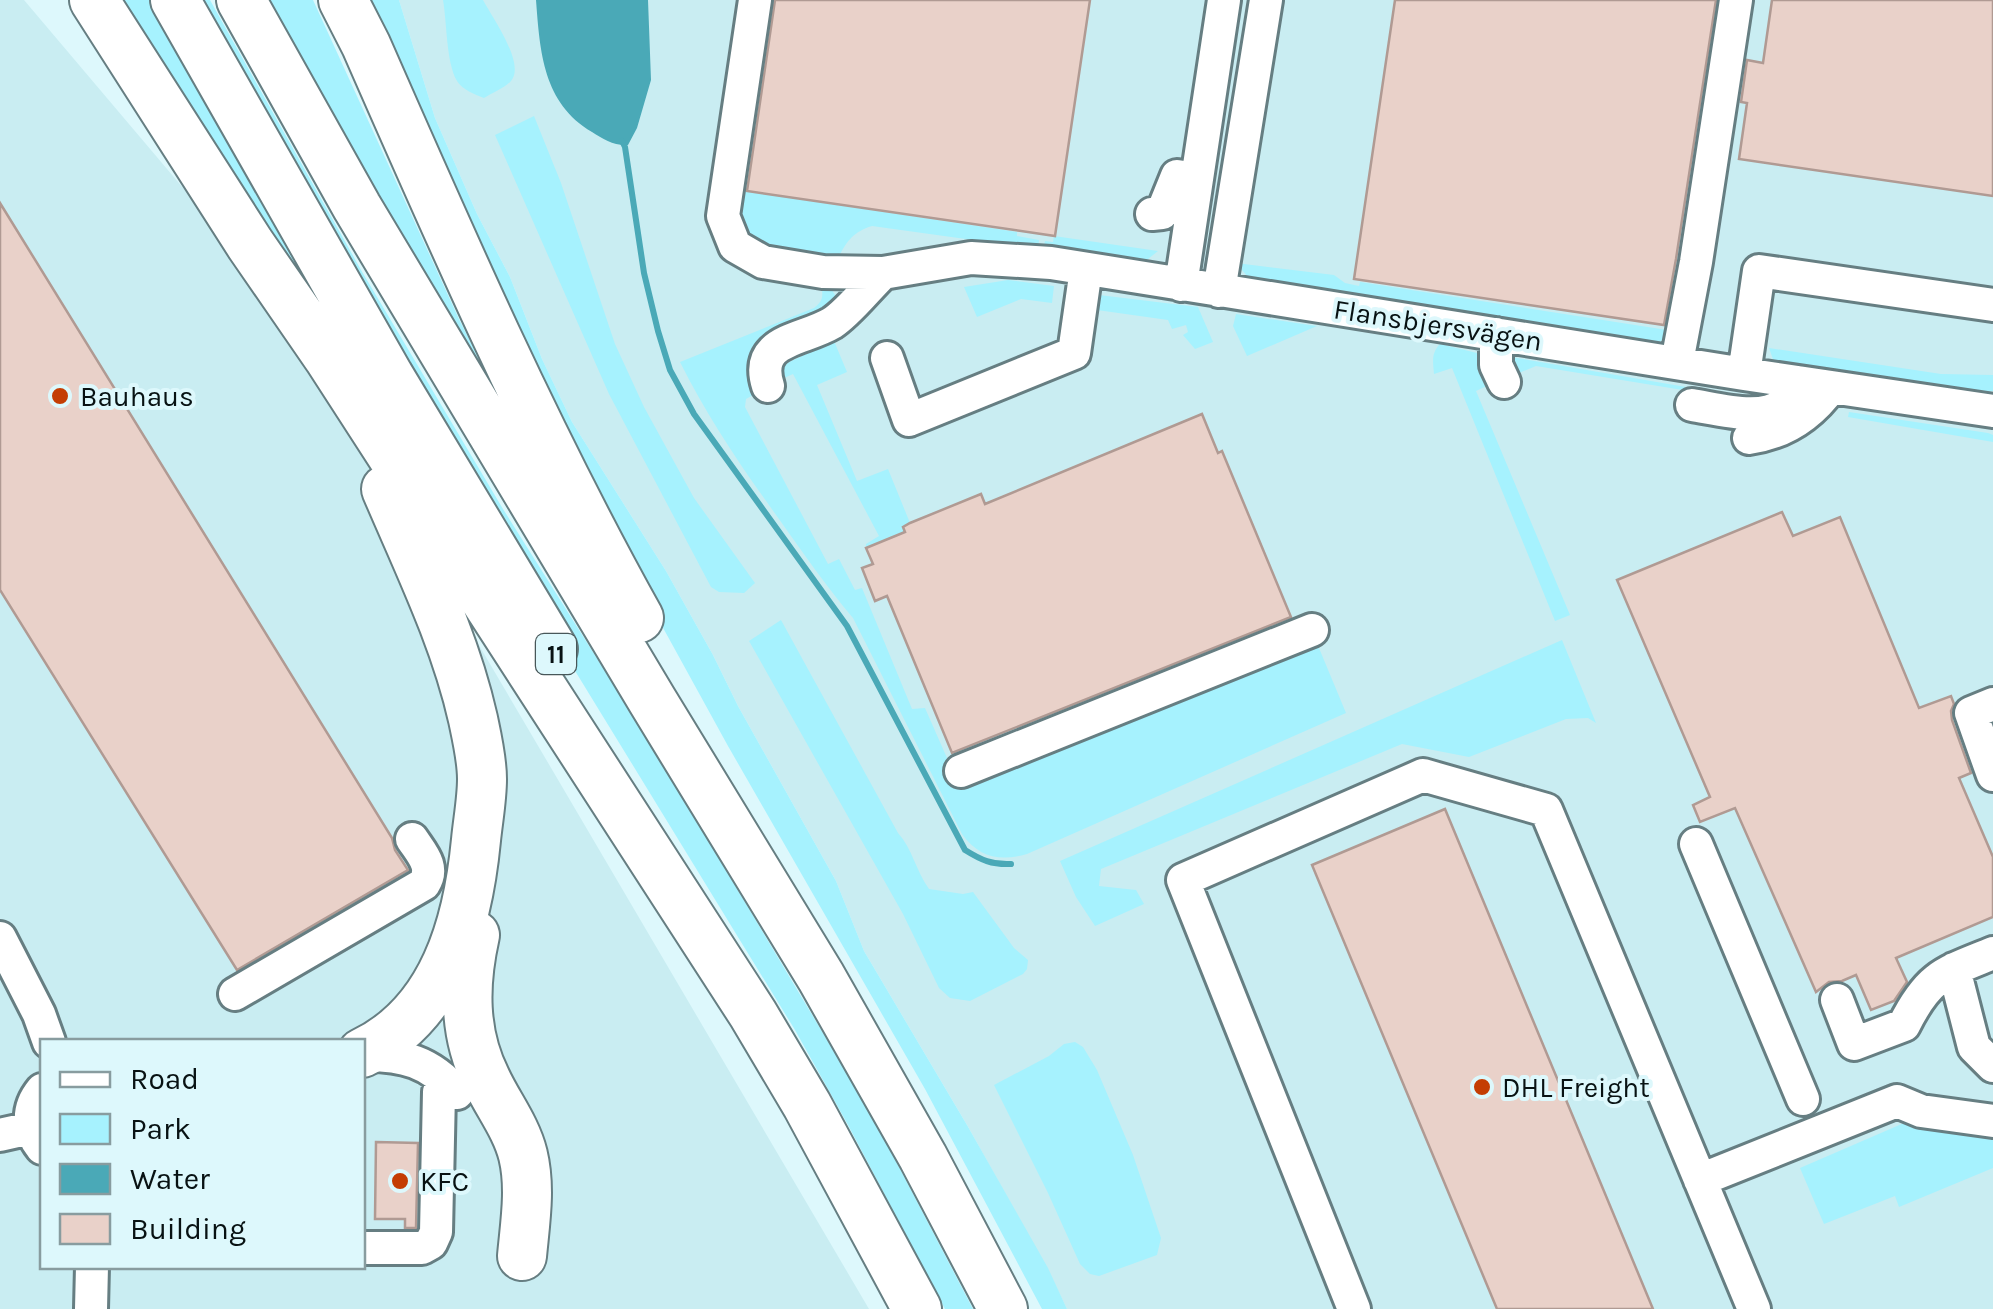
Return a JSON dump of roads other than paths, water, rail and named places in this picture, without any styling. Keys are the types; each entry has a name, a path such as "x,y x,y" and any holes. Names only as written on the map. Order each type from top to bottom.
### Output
{"highway":[{"path":"79,0 217,214 271,290 328,358 450,643 472,716 490,822 488,867 470,958 467,1014 479,1063 511,1123 524,1158 527,1189 522,1256"},
{"path":"94,0 753,1014 917,1309"},
{"name":"11","path":"174,0 388,376 819,1087 938,1309"},
{"name":"11","path":"241,0 357,207 821,978 923,1156 1003,1309"},
{"path":"343,0 521,391 596,540 750,810 821,978"},
{"path":"352,0 366,45"},
{"path":"365,1052 414,1016 448,961 461,929 473,876 482,779"}],"street":[{"name":"Flansbjersvägen","path":"755,0 723,216 735,246 763,262 823,272 883,272 971,258 1051,263 1993,411"},
{"path":"1181,285 1224,0"},
{"path":"1220,291 1262,82 1266,0"},
{"path":"1677,362 1736,0"},
{"path":"1152,214 1162,213 1176,176 1197,180"},
{"path":"887,358 909,420 1074,352 1086,269"},
{"path":"768,386 765,363 769,353 834,322 883,272"},
{"path":"1744,374 1759,272 1993,306"},
{"path":"1496,334 1496,365 1504,382"},
{"path":"1692,405 1759,414 1775,410 1788,400 1797,382"},
{"path":"1750,438 1772,434 1795,422 1820,402 1830,387"},
{"path":"961,772 1312,630"},
{"path":"1984,697 1971,713 1993,774"},
{"path":"1354,1309 1183,880 1423,775 1546,810 1754,1309"},
{"path":"235,994 424,884 430,875 429,865 412,839"},
{"path":"1696,844 1803,1098"},
{"path":"0,938 40,1014 48,1039"},
{"path":"1837,1000 1854,1044 1904,1025 1918,997 1941,974 1993,952"},
{"path":"1954,969 1974,1047 1993,1066"},
{"path":"365,1054 398,1057 426,1066 442,1075 448,1092 436,1232 431,1243 422,1248 365,1248"},
{"path":"1700,1180 1914,1092 1930,1089 1993,1100"},
{"path":"24,1137 40,1092"},
{"path":"1897,1101 1921,1111 1993,1121"},
{"path":"91,1309 92,1269"}],"water":[{"path":"536,0 648,0 651,80 628,145 600,137 563,106 547,75"}],"waterway":[{"path":"622,141 644,273 670,370 694,414 847,626 965,850 987,861 1011,864"}],"place":[{"name":"Bauhaus","path":"60,396"},
{"name":"DHL Freight","path":"1482,1087"},
{"name":"KFC","path":"400,1181"}]}
